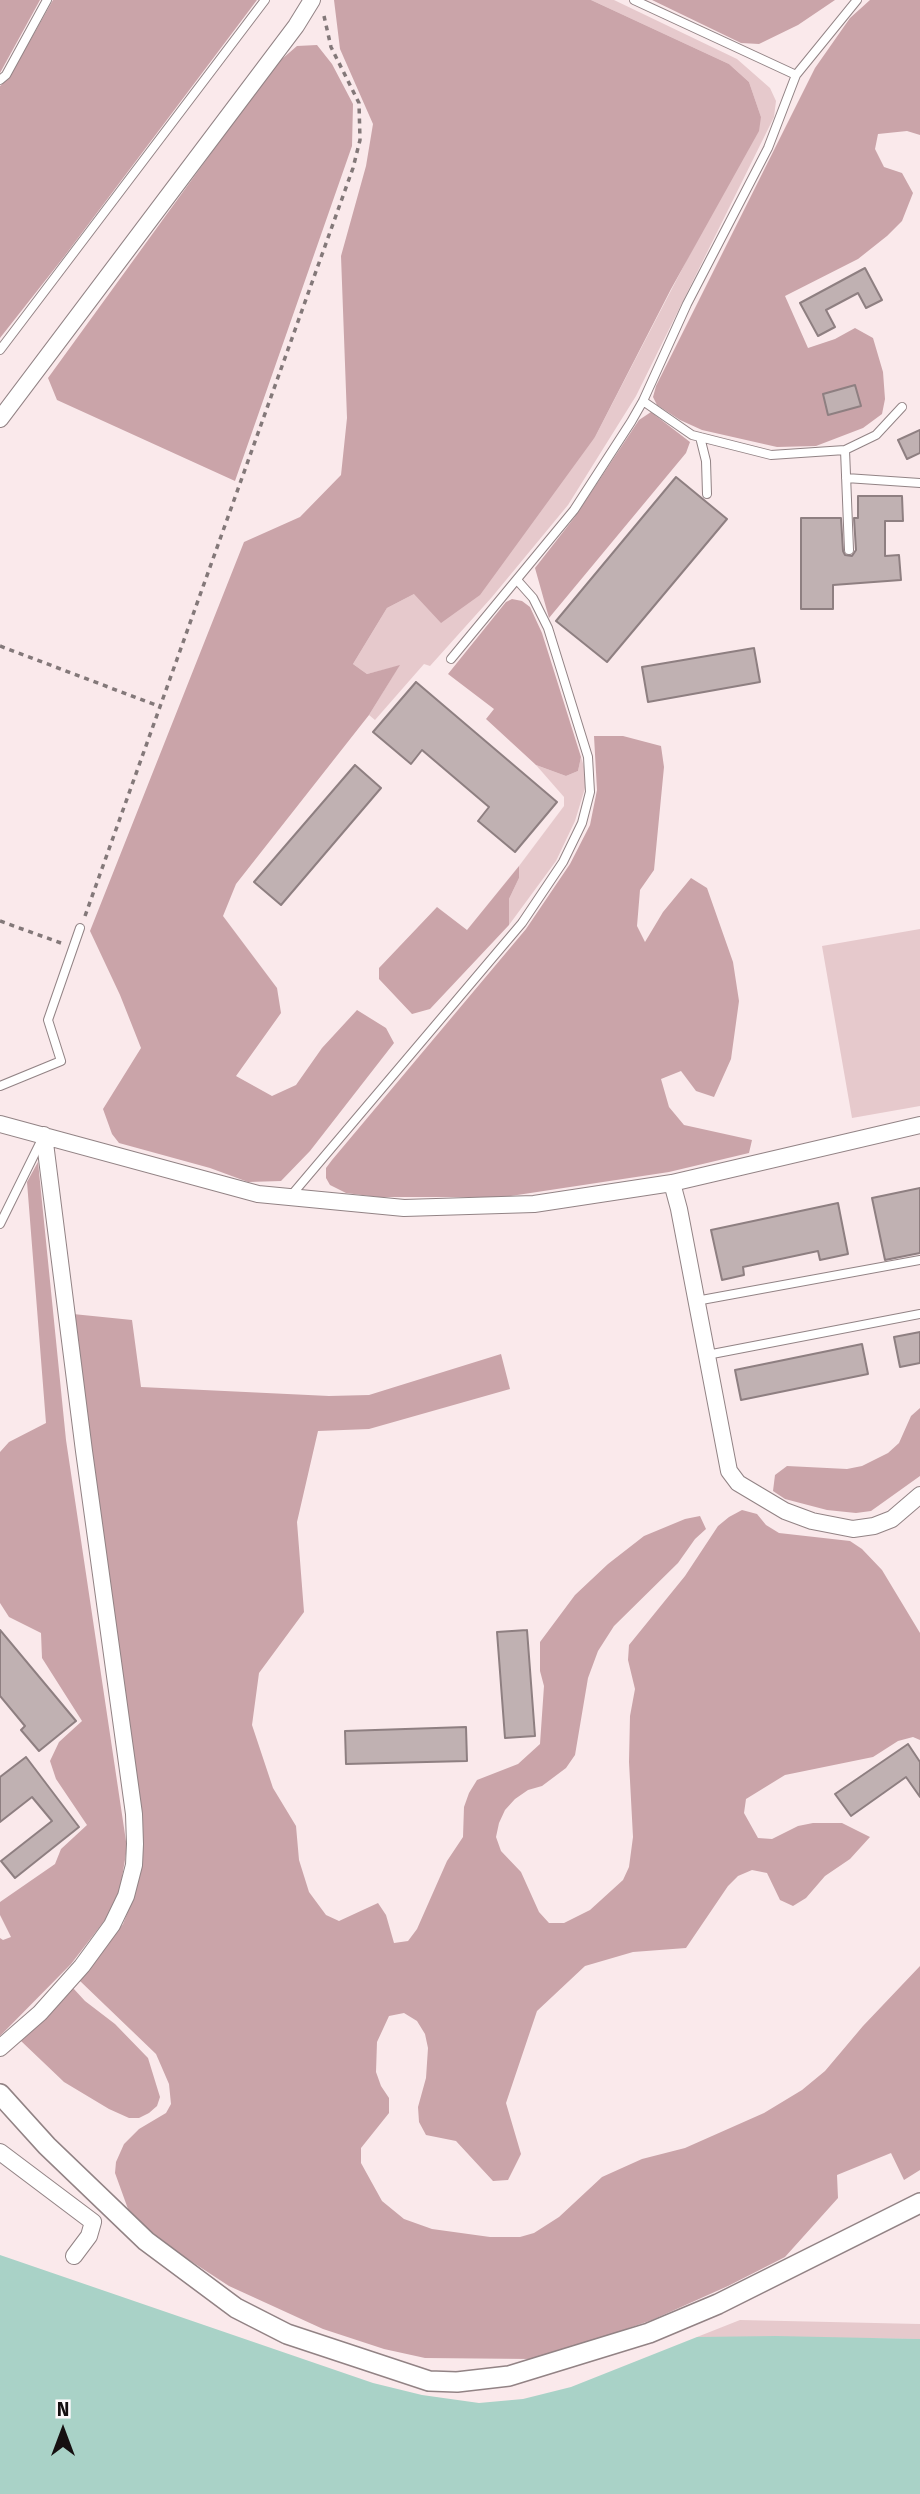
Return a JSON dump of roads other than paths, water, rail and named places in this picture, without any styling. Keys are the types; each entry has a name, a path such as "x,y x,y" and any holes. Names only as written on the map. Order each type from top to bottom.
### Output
{"street":[{"path":"0,419 296,26 317,5"},
{"path":"0,1124 258,1194 404,1208 521,1205 672,1182 920,1125"},
{"path":"0,2048 57,1994 112,1925 125,1896 134,1864 135,1844 134,1814 83,1451 44,1135"},
{"path":"672,1182 729,1471 738,1483 785,1511 822,1524 853,1529 874,1526 892,1519 920,1495"},
{"path":"0,2094 47,2146 146,2241 236,2308 287,2334 429,2381 457,2382 509,2376 649,2333 718,2304 920,2203"},
{"path":"0,2152 93,2222 89,2236 74,2256"}],"lane":[{"path":"0,80 6,75 47,0"},
{"path":"0,350 265,0"},
{"path":"634,0 796,75"},
{"path":"451,659 574,510 643,401 687,304 768,148 796,75 858,0"},
{"path":"643,401 692,435 771,455 845,450 876,435 902,407"},
{"path":"700,437 706,461 707,495"},
{"path":"845,450 849,550"},
{"path":"846,478 920,483"},
{"path":"289,1198 522,923 563,862 582,823 590,792 588,757 548,628 533,598 517,580"},
{"path":"0,1086 61,1061 48,1020 80,928"},
{"path":"0,1224 44,1135"},
{"path":"696,1301 920,1260"},
{"path":"707,1355 920,1314"}]}
